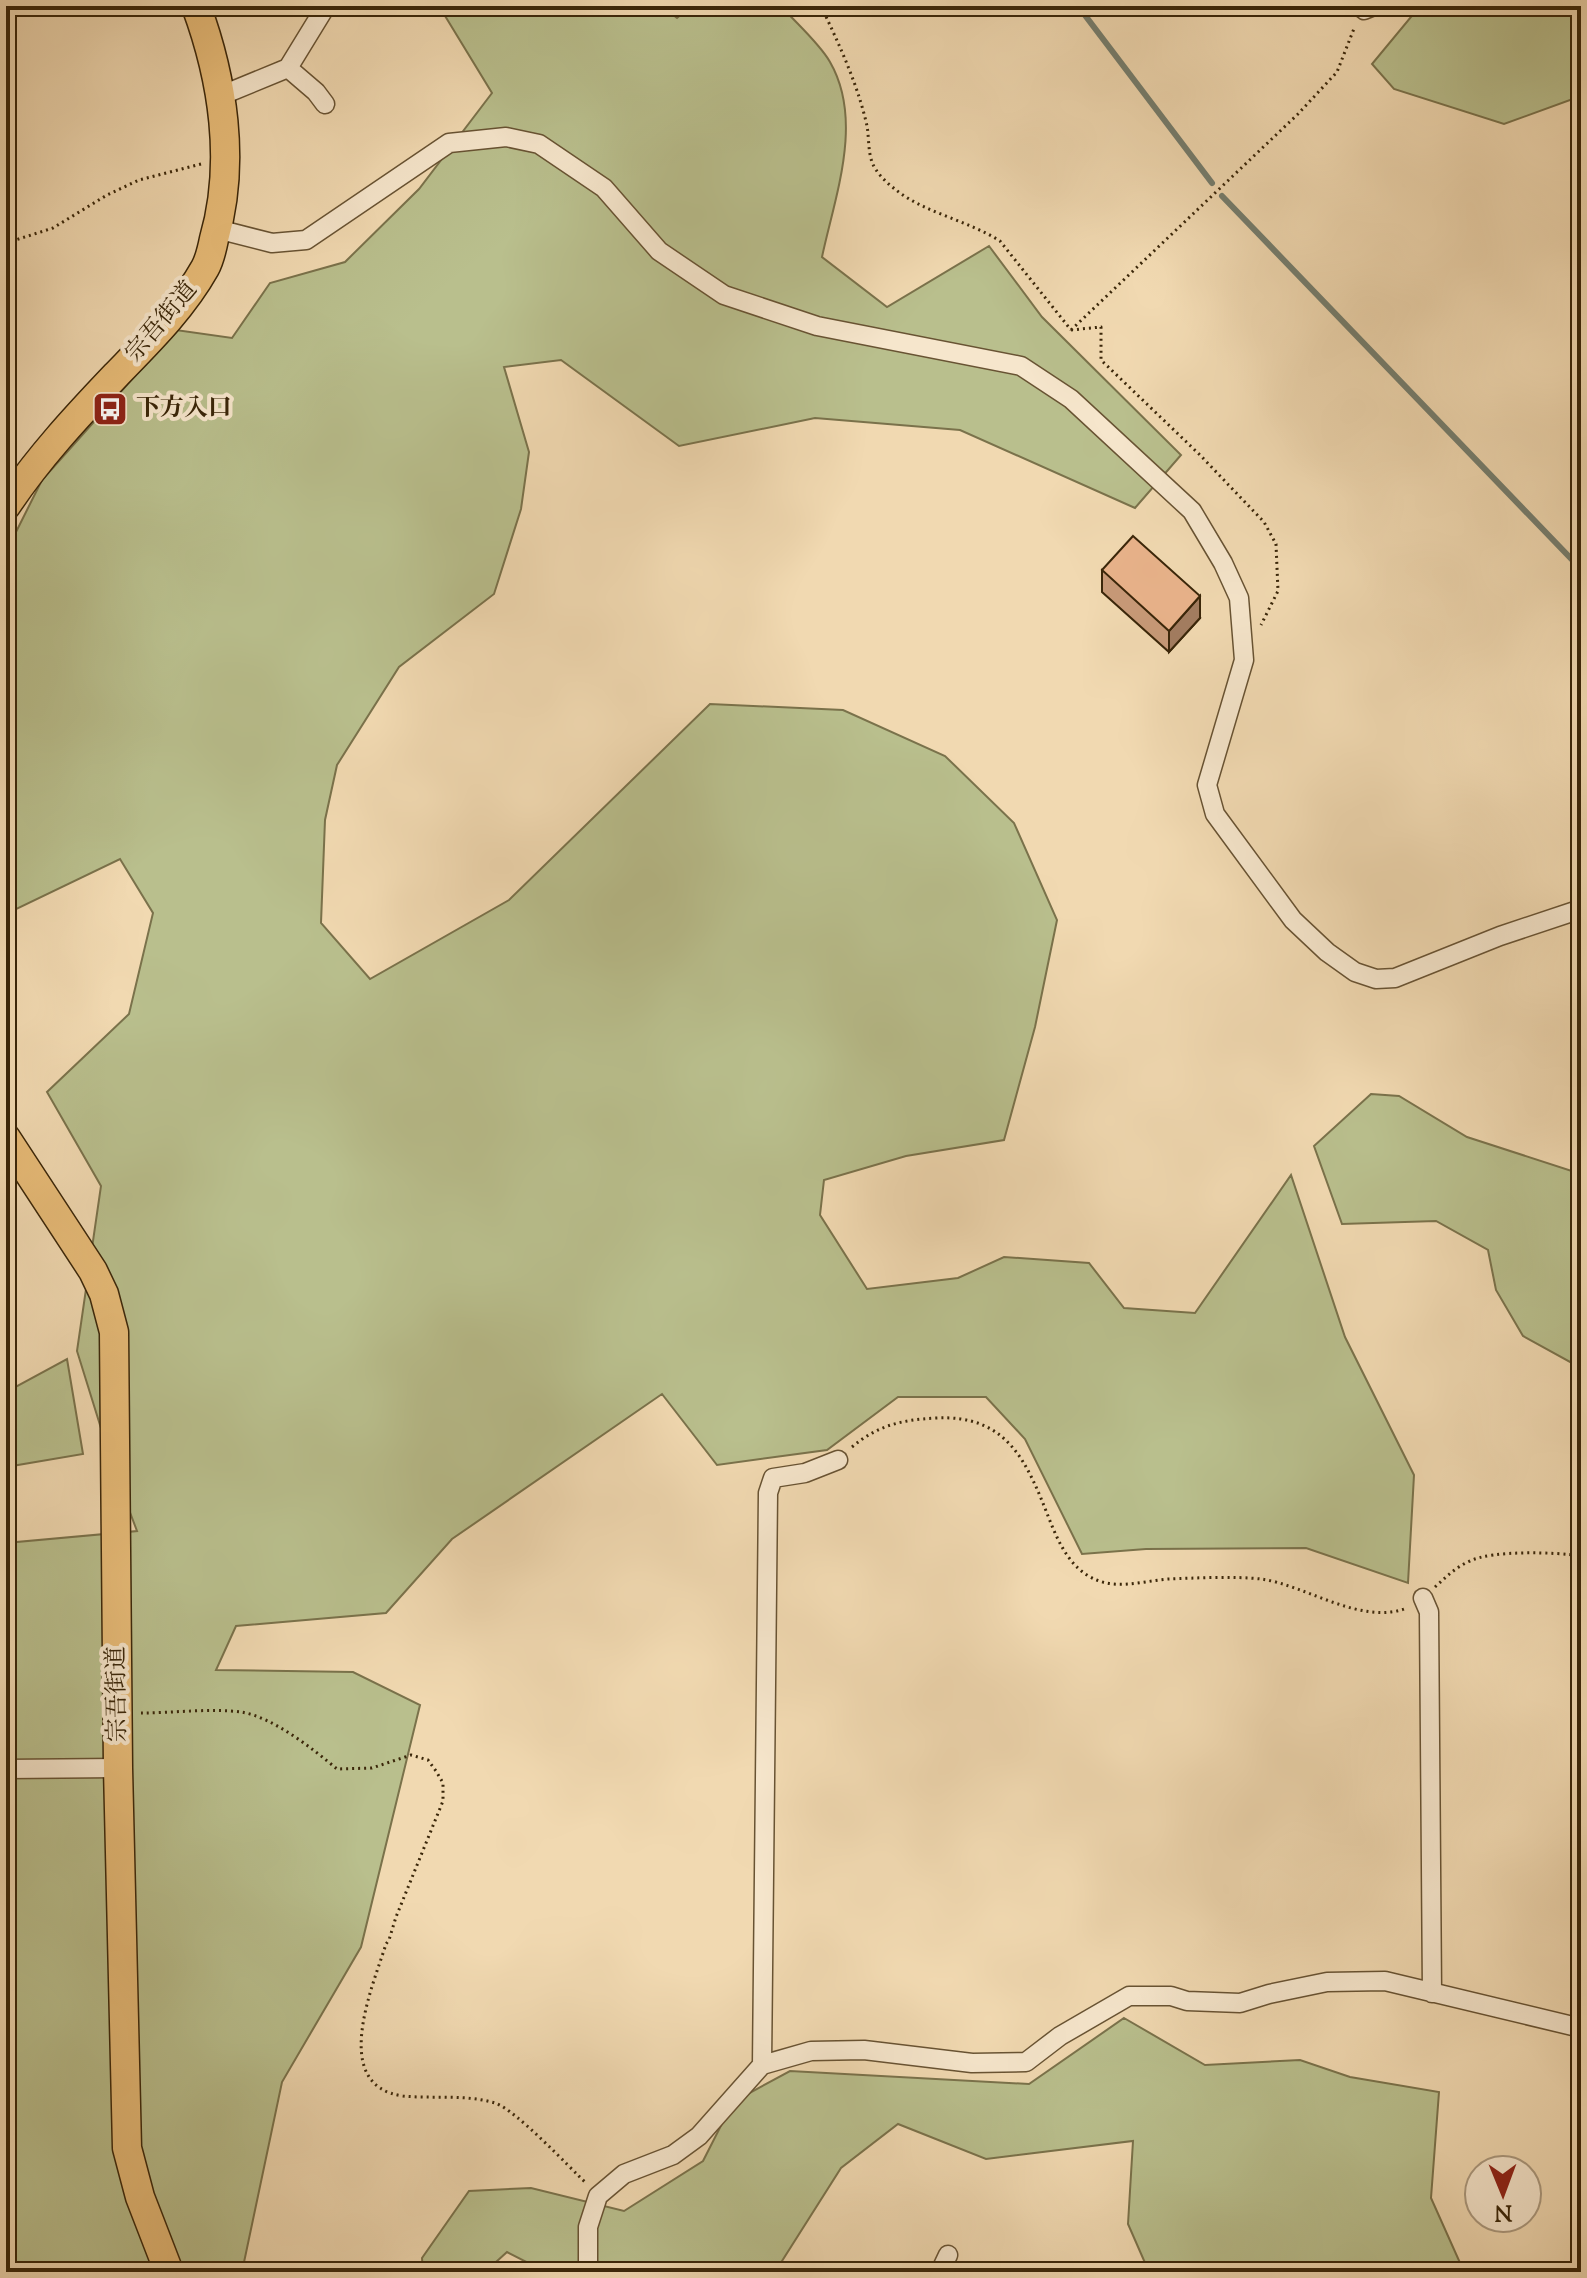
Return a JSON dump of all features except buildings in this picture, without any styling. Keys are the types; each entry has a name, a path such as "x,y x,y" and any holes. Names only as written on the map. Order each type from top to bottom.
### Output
{"highway":[{"name":"宗吾街道","path":"6,506 69,424 181,305 207,265 223,193 225,151 220,96 207,37 196,6"},
{"name":"宗吾街道","path":"6,1138 93,1271 104,1294 114,1332 118,1768 127,2148 140,2197 169,2272"}],"street":[{"path":"220,96 288,68 326,6"},
{"path":"288,68 325,104"},
{"path":"217,229 272,243 306,240 449,143 506,137 539,144 604,188 659,251 724,295 817,326 1021,366 1071,399 1192,511 1223,563 1239,598 1244,660 1207,785 1215,814 1293,920 1327,952 1355,972 1376,979 1395,978 1500,936 1581,909"},
{"path":"762,2065 768,1493 773,1478 805,1473 838,1460"},
{"path":"1423,1598 1429,1612 1432,1993"},
{"path":"6,1769 118,1768"},
{"path":"588,2272 588,2227 598,2196 624,2174 673,2155 699,2136 762,2065 811,2051 864,2050 972,2063 1026,2062 1060,2036 1129,1996 1171,1996 1187,2001 1240,2003 1327,1982 1385,1981 1581,2028"}],"path":[{"path":"821,6 841,49 878,173 898,191 1000,241 1071,330"},
{"path":"1071,330 1318,93 1337,72 1357,21 1369,8"},
{"path":"6,243 53,228 107,195 139,180 208,162 225,151"},
{"path":"1071,330 1101,327 1101,360 1232,488 1264,522 1276,544 1278,591 1244,660"},
{"path":"838,1460 865,1436 903,1420 958,1417 1001,1434 1031,1472 1066,1554 1084,1574 1100,1582 1134,1585 1167,1579 1262,1579 1352,1608 1386,1613 1402,1610 1423,1598 1451,1571 1473,1559 1507,1554 1562,1553 1581,1556"},
{"path":"118,1715 242,1712 267,1721 337,1769 372,1768 411,1755 428,1760 443,1783 443,1801 386,1944 359,2036 361,2059 372,2082 387,2093 466,2098 500,2105 547,2144 598,2196"}],"green space":[{"path":"439,6 662,6 677,18 691,6 781,6 826,55 840,85 845,109 844,159 822,257 887,307 989,246 1042,317 1181,455 1135,508 960,430 815,418 679,446 561,360 504,367 529,452 521,509 494,594 399,667 337,765 325,820 321,923 370,979 509,900 710,704 843,710 945,756 1014,823 1057,920 1035,1027 1004,1140 906,1156 824,1180 820,1215 867,1289 958,1278 1004,1257 1089,1263 1124,1308 1195,1313 1291,1175 1345,1337 1414,1475 1408,1583 1306,1548 1146,1549 1082,1554 1025,1439 986,1397 898,1397 827,1450 717,1465 662,1394 452,1539 386,1613 236,1626 216,1670 353,1672 420,1705 361,1947 282,2082 244,2272 6,2272 6,1543 137,1531 114,1470 77,1351 101,1186 47,1092 129,1014 153,913 120,859 6,914 6,552 42,480 176,330 232,338 270,283 345,262 419,189 492,93"},
{"path":"1420,6 1581,6 1581,96 1504,124 1394,89 1372,64"},
{"path":"1371,1094 1399,1096 1467,1137 1581,1174 1581,1368 1523,1336 1496,1290 1488,1250 1436,1221 1342,1224 1314,1146"},
{"path":"67,1359 83,1454 6,1467 6,1392"},
{"path":"1124,2018 1205,2065 1300,2060 1350,2077 1439,2092 1431,2198 1461,2265 1458,2272 1149,2272 1128,2224 1133,2141 986,2159 898,2124 841,2168 775,2272 546,2272 507,2252 485,2272 423,2272 422,2258 469,2191 531,2188 624,2211 703,2161 733,2102 790,2071 1029,2084"}],"waterway":[{"path":"1078,6 1212,183"},
{"path":"1222,196 1581,569"}],"place":[{"name":"下方入口","path":"110,409"}]}
